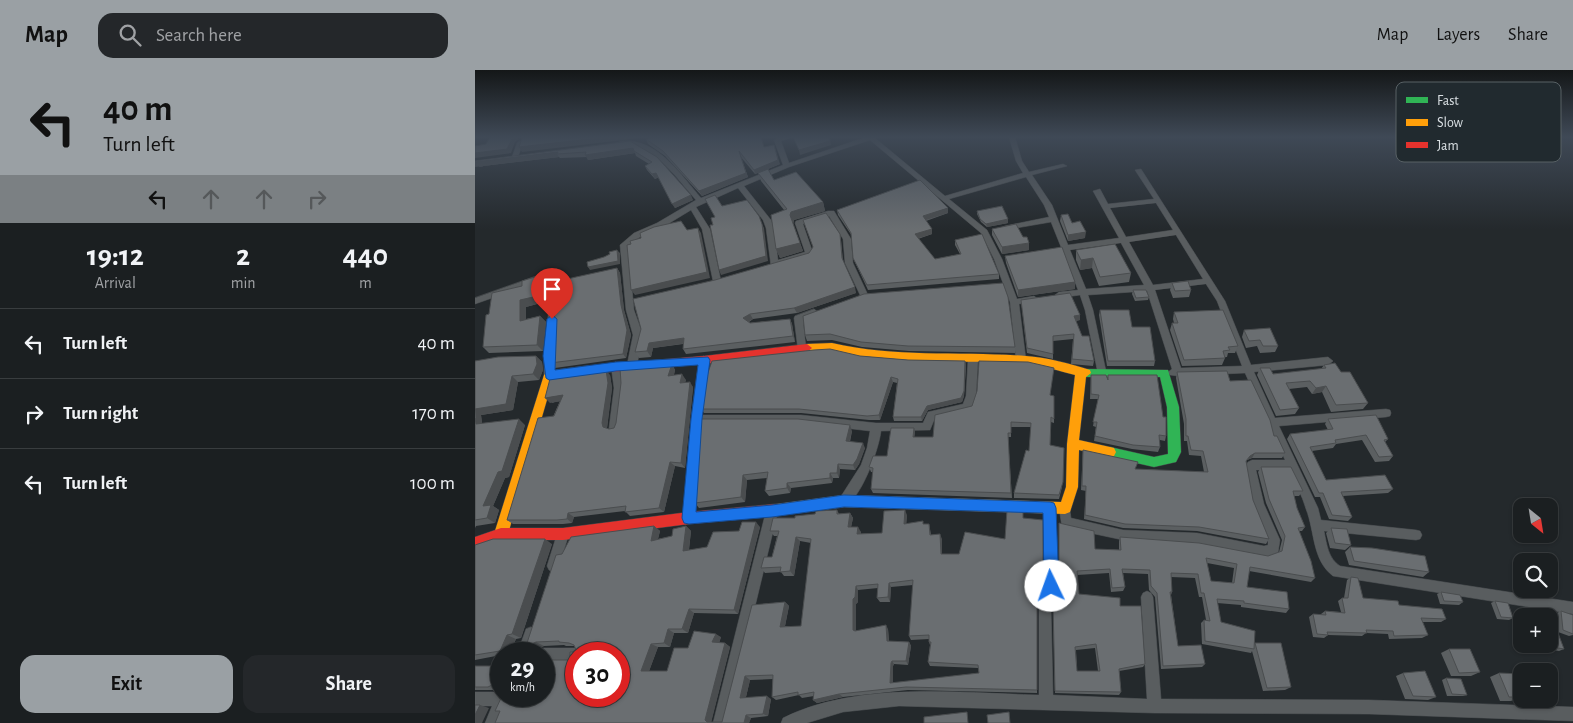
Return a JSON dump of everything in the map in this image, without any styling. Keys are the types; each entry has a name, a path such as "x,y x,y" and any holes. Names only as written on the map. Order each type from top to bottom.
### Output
{"street":[{"path":"667,167 696,204 706,229 717,281"},
{"path":"632,365 639,335 630,310 621,269 624,245 629,239 660,225 696,204 783,167"},
{"path":"908,167 984,232 998,259 1002,284 1014,302 1021,360"},
{"path":"1023,167 1048,205 1083,292 1089,310 1101,371"},
{"path":"945,198 1057,167"},
{"path":"1139,170 1221,301 1248,370 1312,508 1325,560 1329,567 1337,572 1573,608"},
{"path":"739,185 767,220 770,228 774,264"},
{"path":"1097,191 1150,288 1177,372"},
{"path":"1106,206 1158,201"},
{"path":"764,267 807,255 809,253 799,222 831,213 847,239 849,263 868,295 854,298"},
{"path":"984,232 1053,218"},
{"path":"1056,250 1178,232"},
{"path":"998,259 1008,258"},
{"path":"475,301 557,272 559,281 544,356 549,375 501,534"},
{"path":"707,283 726,278"},
{"path":"1014,302 1083,292 1150,288 1208,281"},
{"path":"629,301 639,299"},
{"path":"801,348 793,318 826,308"},
{"path":"549,375 616,366 705,360 832,346 862,354 973,360 1021,360 1081,372 1164,373 1248,370 1328,361"},
{"path":"689,518 696,419 705,360"},
{"path":"696,419 801,419 876,427 926,427 932,415 967,407 971,396 973,360"},
{"path":"614,428 619,388 616,366"},
{"path":"1081,372 1073,444 1072,487 1065,508 1066,523 1123,535 1197,539 1263,552 1274,549 1274,540 1258,504 1250,467 1252,465 1291,465"},
{"path":"1073,444 1154,462 1172,458 1175,452 1173,407 1164,373"},
{"path":"1272,422 1386,413"},
{"path":"844,501 862,478 875,444 876,427"},
{"path":"475,543 501,534 563,534 689,518 772,511 844,501 1065,508"},
{"path":"1046,702 1045,607 1051,586 1050,508"},
{"path":"720,723 772,511"},
{"path":"1317,525 1416,536"},
{"path":"549,579 563,534"},
{"path":"1147,597 1154,706"},
{"path":"528,642 535,621"},
{"path":"475,699 490,698"},
{"path":"796,721 843,705 899,699 1154,706 1369,707 1573,714"},
{"path":"492,723 498,707"}],"building":[{"path":"646,167 666,167 691,195 672,204 656,173 652,174"},
{"path":"678,167 744,167 746,173 699,191"},
{"path":"768,169 774,180 796,172 823,202 791,212 790,215 800,243 776,249 771,215 787,209 758,173"},
{"path":"920,180 948,208 923,216 932,229 915,234 935,259 961,254 955,240 982,234 999,274 867,285 853,258 851,233 837,210"},
{"path":"715,195 722,206 747,200 759,216 762,224 766,256 719,270 710,225 713,225 711,218 715,217 705,199"},
{"path":"1002,206 1008,219 986,224 980,219 977,211"},
{"path":"826,213 840,234 842,258 855,287 794,308 750,314 743,318 750,323 790,319 793,336 683,349 684,338 649,343 647,351 635,352 641,329 633,299 715,280 809,253 813,247 803,220"},
{"path":"1068,214 1072,223 1080,221 1086,232 1068,235 1061,215"},
{"path":"681,221 687,230 698,228 707,272 631,290 627,245 631,244 630,241 641,238 640,233 654,227"},
{"path":"1016,224 1023,237 1027,237 1029,243 1002,247 992,229"},
{"path":"1115,244 1131,273 1100,277 1093,258 1081,260 1076,250"},
{"path":"1062,247 1075,282 1018,290 1005,256"},
{"path":"617,250 618,261 588,267 587,262 604,257 610,254 609,252"},
{"path":"617,268 621,305 627,330 623,354 550,363 558,281"},
{"path":"541,275 541,281 544,280 542,295 520,300 520,321 540,316 537,345 483,347 486,315 489,314 492,293 522,286 522,281"},
{"path":"1188,281 1191,290 1175,291 1172,283"},
{"path":"1003,283 1008,297 1015,347 908,346 861,342 830,334 805,335 803,316 864,294"},
{"path":"1133,290 1146,290 1149,297 1136,298"},
{"path":"1070,293 1080,315 1074,316 1082,336 1089,336 1094,361 1072,359 1074,334 1053,336 1053,354 1027,348 1021,300"},
{"path":"1100,310 1129,310 1132,327 1150,327 1155,361 1108,361"},
{"path":"1223,310 1238,346 1228,347 1230,350 1223,351 1225,358 1184,360 1172,323 1178,323 1174,312"},
{"path":"1270,328 1278,346 1263,346 1260,340 1249,341 1244,330"},
{"path":"830,349 860,356 908,360 965,361 964,391 961,398 927,406 921,417 893,417 898,379 891,377 879,415 867,416 799,409 701,409 706,378 712,361"},
{"path":"536,356 537,364 533,374 512,376 506,404 475,409 475,361 498,357"},
{"path":"979,361 1028,362 1054,368 1050,395 1054,396 1054,419 1051,417 1050,445 1064,448 1063,482 1059,495 1014,493 1026,450 1029,451 1031,423 1011,422 1011,433 1008,433 1011,493 871,489 873,468 869,467 873,456 887,456 891,428 914,428 913,437 933,437 935,415 972,406 977,391"},
{"path":"1335,363 1341,372 1350,372 1368,403 1336,405 1326,386 1316,388 1310,381 1286,383 1299,408 1280,410 1260,368 1270,368 1273,374 1326,368 1324,365"},
{"path":"672,364 668,376 682,374 680,383 690,382 681,463 670,462 659,508 625,512 626,506 568,513 567,519 507,520 538,418 554,416 563,395 545,398 551,375 606,370 608,383 602,423 603,427 609,429 614,428 616,423 621,383 620,368"},
{"path":"1227,371 1230,381 1251,380 1270,420 1274,436 1277,436 1285,453 1255,453 1246,461 1253,500 1269,539 1199,527 1125,524 1085,515 1086,486 1082,486 1083,450 1138,462 1135,469 1208,472 1203,451 1191,450 1188,436 1186,436 1186,419 1177,372"},
{"path":"1091,375 1106,375 1108,380 1108,375 1157,375 1163,417 1166,417 1166,436 1159,435 1160,447 1133,445 1095,436 1097,422 1093,422 1099,395 1091,394"},
{"path":"1376,415 1388,439 1384,440 1393,456 1379,457 1366,435 1335,440 1336,443 1310,447 1326,480 1385,475 1393,489 1341,492 1352,517 1332,515 1323,493 1319,493 1290,434 1333,429 1328,419"},
{"path":"475,418 476,424 519,419 502,471 498,472 483,506 491,505 487,518 475,520"},
{"path":"699,419 798,419 850,425 846,441 863,443 853,465 838,464 837,473 830,473 830,478 787,483 787,488 765,491 768,472 743,475 741,497 695,503 696,496 693,497"},
{"path":"1261,467 1291,467 1303,491 1293,491 1297,508 1305,527 1298,528 1311,561 1315,578 1250,567 1247,587 1287,592 1289,609 1244,603 1244,601 1217,599 1221,622 1255,631 1254,649 1205,641 1204,620 1210,621 1204,593 1201,593 1198,574 1171,573 1172,592 1170,592 1178,646 1201,645 1205,664 1163,666 1157,593 1151,586 1150,570 1122,569 1125,587 1112,588 1110,569 1077,571 1079,594 1120,598 1120,606 1141,606 1145,664 1119,669 1121,692 1055,691 1053,604 1059,582 1059,523 1094,531 1095,549 1121,550 1120,537 1199,543 1268,556 1282,551 1285,536 1269,499","holes":["1206,558 1237,564 1234,583 1211,581","1096,644 1100,671 1077,671 1075,647"]},
{"path":"837,510 837,514 850,513 848,527 858,527 857,534 882,533 884,511 905,510 904,524 923,521 923,524 929,524 930,535 940,534 941,554 959,554 965,532 1005,539 1007,510 1023,510 1023,518 1043,520 1043,581 1037,603 1037,690 906,687 839,694 813,700 814,692 798,695 798,692 772,697 773,675 745,676 740,698 767,696 763,714 746,715 744,723 495,723 500,711 495,711 497,707 555,707 555,660 565,660 565,707 630,707 630,642 527,642 556,555 562,554 571,537 654,526 651,541 672,536 673,529 686,526 683,551 707,547 713,532 739,531 742,522 756,522 734,610 689,609 682,629 668,629 664,643 651,644 641,671 667,671 674,648 688,648 694,631 716,634 712,642 725,643 705,720 707,722 722,722 752,605 785,602 780,627 801,626 811,539 796,537 790,571 780,572 781,567 761,568 764,557 772,557 779,531 770,531 773,518 795,518 795,516 815,514 816,511","holes":["913,580 909,636 929,635 929,642 931,642 928,662 978,665 979,673 890,683 891,663 892,661 906,661 909,642 887,641 886,625 853,630 853,599 856,586 878,584 877,598 888,597 889,583"]},
{"path":"1331,528 1347,529 1351,545 1335,543"},
{"path":"493,539 545,539 512,634 507,635 504,642 490,642 490,653 475,655 475,545"},
{"path":"1350,547 1372,548 1425,556 1429,572 1354,561"},
{"path":"1351,577 1358,578 1363,598 1398,601 1399,605 1442,609 1446,619 1421,618 1428,635 1394,636 1393,631 1366,630 1367,633 1327,632 1328,635 1317,634 1313,614 1326,615 1325,611 1345,613 1342,598 1348,598"},
{"path":"1441,592 1460,595 1463,602 1444,601"},
{"path":"1495,601 1508,603 1513,618 1501,617"},
{"path":"1561,611 1573,615 1573,634 1563,630"},
{"path":"1558,633 1564,649 1558,648"},
{"path":"1255,643 1281,643 1291,687 1267,688"},
{"path":"1449,649 1470,649 1480,672 1459,673"},
{"path":"475,666 490,666 490,686 475,687"},
{"path":"1425,671 1436,697 1413,696 1403,673"},
{"path":"1499,673 1513,674 1513,697 1509,697"},
{"path":"1446,678 1461,679 1467,695 1452,694"},
{"path":"475,705 480,705 475,715"},
{"path":"967,712 968,723 924,723 924,717"},
{"path":"1009,712 1010,723 988,723 987,715"}],"traffic: fast":[{"path":"1086,373 1164,373 1173,407 1175,452 1172,458 1154,462 1110,452"}],"traffic: slow":[{"path":"807,348 832,347 862,354 909,358 1028,360 1086,373"},
{"path":"501,534 549,375 587,370"},
{"path":"1081,373 1073,444 1110,452"},
{"path":"777,510 844,501 1065,508 1072,487 1073,444"}],"traffic: jam":[{"path":"587,370 704,360 807,348"},
{"path":"475,543 501,534 563,534 689,518 777,510"}],"route":[{"path":"552,319 549,375 616,366 705,360 696,419 689,518 772,511 844,501 1050,508 1051,586"}]}
